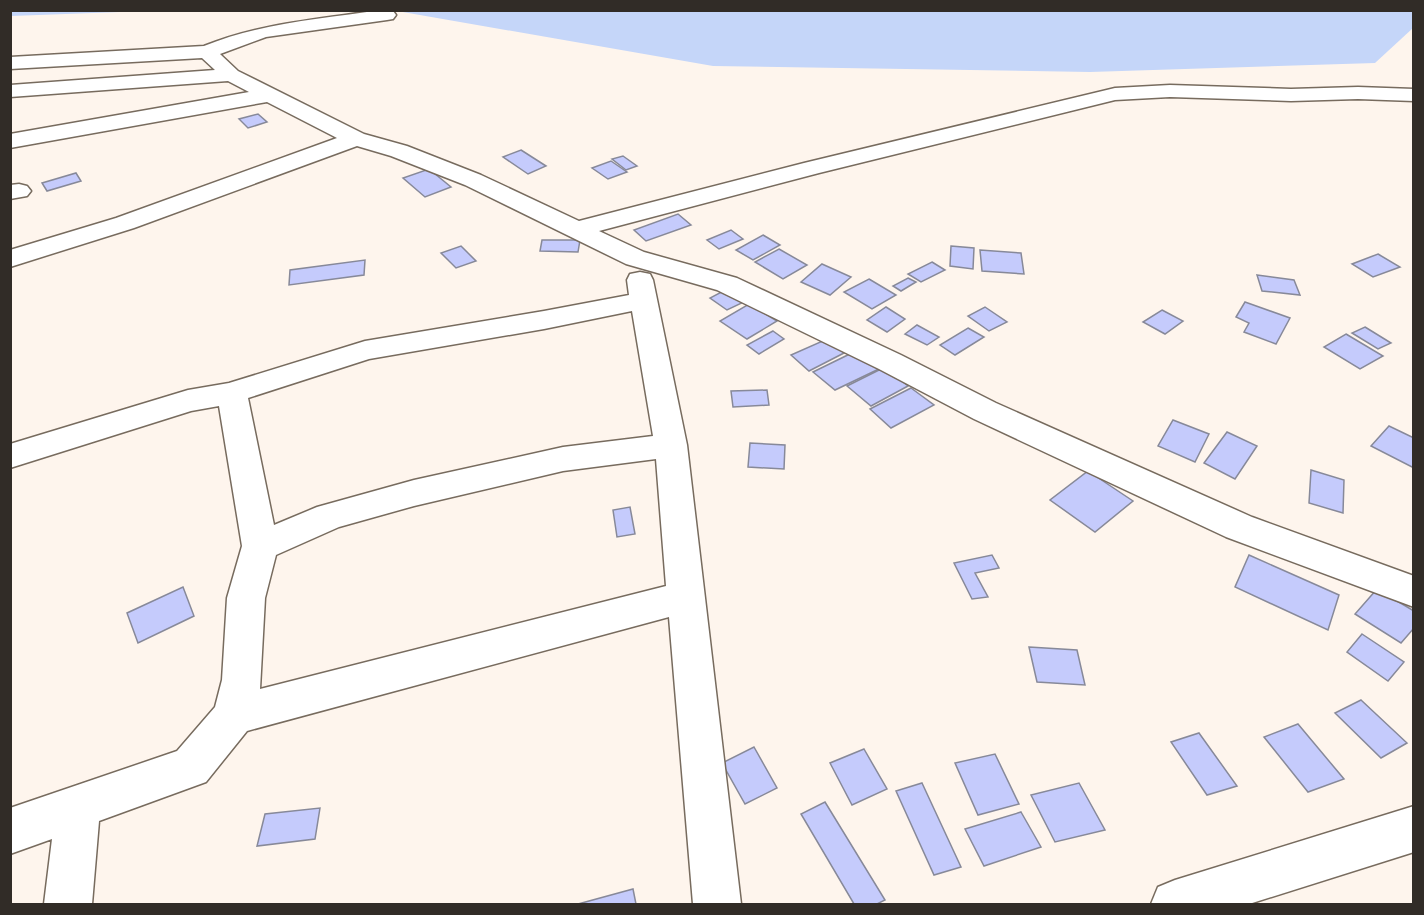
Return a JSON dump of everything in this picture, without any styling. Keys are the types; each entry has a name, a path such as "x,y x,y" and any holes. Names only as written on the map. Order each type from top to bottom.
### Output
{"street":[{"path":"10,63 207,52 238,39 265,33 387,15"},
{"path":"207,52 231,75 356,139 399,151 473,180 635,258 727,284 890,362 985,411 1239,527 1413,592"},
{"path":"10,91 231,75"},
{"path":"578,229 812,168 1115,94 1170,91 1291,95 1358,93 1413,95"},
{"path":"10,141 270,95"},
{"path":"10,259 125,223 356,139"},
{"path":"635,258 671,445 717,904"},
{"path":"10,456 189,401 232,393 365,350 544,320 644,300"},
{"path":"10,831 191,766 233,716 242,680 246,598 260,546 232,393"},
{"path":"260,546 329,516 414,493 562,459 671,445"},
{"path":"233,716 685,597"},
{"path":"69,904 78,807"},
{"path":"1175,904 1413,829"}],"water":[{"path":"11,10 148,10 148,11 11,16"},
{"path":"1413,10 1413,28 1375,63 1090,72 713,66 397,11"}],"building":[{"path":"258,114 267,122 248,128 239,119"},
{"path":"521,150 546,166 528,174 503,157"},
{"path":"623,156 637,166 626,170 612,159"},
{"path":"611,161 627,172 608,179 592,168"},
{"path":"429,169 451,187 425,197 403,178"},
{"path":"76,173 81,181 47,191 42,183"},
{"path":"678,214 691,225 646,241 634,230"},
{"path":"731,230 743,239 719,249 707,240"},
{"path":"763,235 780,245 753,260 736,250"},
{"path":"542,240 580,240 578,252 540,251"},
{"path":"461,246 476,261 456,268 441,253"},
{"path":"951,246 974,248 973,269 950,266"},
{"path":"779,249 807,265 783,279 755,262"},
{"path":"980,250 1021,253 1024,274 982,271"},
{"path":"1378,254 1400,267 1373,277 1352,264"},
{"path":"365,260 364,275 289,285 290,270"},
{"path":"932,262 945,270 921,282 908,274"},
{"path":"822,264 851,277 830,295 801,282"},
{"path":"1257,275 1294,280 1300,295 1262,291"},
{"path":"908,278 916,282 901,291 893,286"},
{"path":"869,279 896,295 872,309 844,292"},
{"path":"727,289 746,301 727,310 710,298"},
{"path":"1245,302 1290,318 1276,344 1244,332 1249,323 1236,317"},
{"path":"749,304 777,321 747,339 720,321"},
{"path":"886,307 905,319 887,332 867,320"},
{"path":"985,307 1007,322 989,331 968,316"},
{"path":"1162,310 1183,321 1165,334 1143,322"},
{"path":"917,325 939,337 927,345 905,334"},
{"path":"1365,327 1391,343 1378,349 1352,333"},
{"path":"968,328 984,337 955,355 940,345"},
{"path":"773,331 784,339 759,354 747,345"},
{"path":"1346,334 1383,356 1360,369 1324,347"},
{"path":"827,339 844,353 809,371 791,355"},
{"path":"858,350 881,368 835,390 813,372"},
{"path":"885,367 908,386 871,406 847,386"},
{"path":"911,388 934,405 891,428 870,409"},
{"path":"767,390 769,405 733,407 731,391"},
{"path":"1173,420 1209,434 1195,462 1158,446"},
{"path":"1389,426 1414,438 1414,468 1371,446"},
{"path":"1227,432 1257,446 1235,479 1204,463"},
{"path":"750,443 785,445 784,469 748,467"},
{"path":"1311,470 1344,480 1343,513 1309,503"},
{"path":"1088,471 1133,501 1095,532 1050,500"},
{"path":"630,507 635,534 617,537 613,510"},
{"path":"992,555 999,568 975,573 988,597 972,599 954,563"},
{"path":"1249,555 1339,595 1328,630 1235,587"},
{"path":"183,587 194,616 138,643 127,613"},
{"path":"1377,589 1414,611 1414,628 1401,643 1355,614"},
{"path":"1362,634 1404,662 1388,681 1347,652"},
{"path":"1029,647 1077,650 1085,685 1037,682"},
{"path":"1361,700 1407,743 1381,758 1335,713"},
{"path":"1298,724 1344,779 1308,792 1264,737"},
{"path":"1199,733 1237,786 1207,795 1171,742"},
{"path":"754,747 777,788 745,804 722,763"},
{"path":"864,749 887,789 852,805 830,763"},
{"path":"995,754 1019,804 978,815 955,763"},
{"path":"922,783 961,867 934,875 896,791"},
{"path":"1079,783 1105,830 1055,842 1031,795"},
{"path":"825,802 885,900 877,904 854,904 801,814"},
{"path":"320,808 315,839 257,846 265,814"},
{"path":"1021,812 1041,847 984,866 965,829"},
{"path":"633,889 636,904 578,904"}]}
